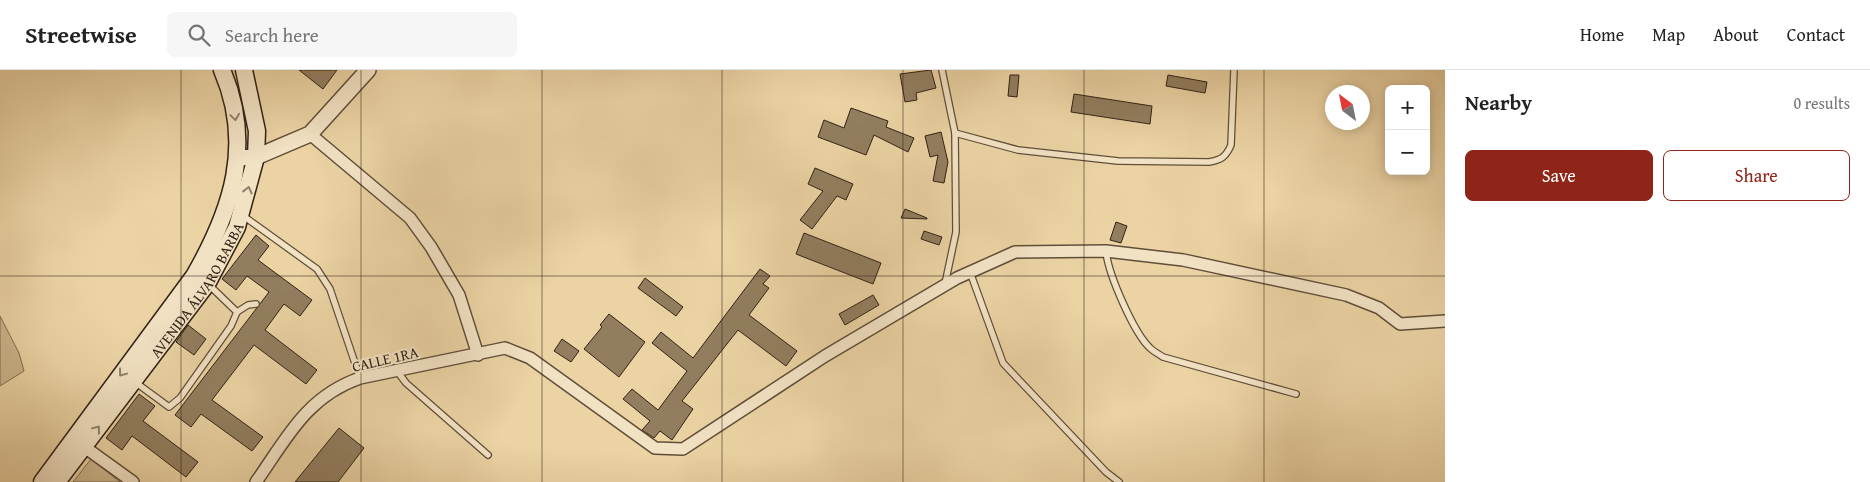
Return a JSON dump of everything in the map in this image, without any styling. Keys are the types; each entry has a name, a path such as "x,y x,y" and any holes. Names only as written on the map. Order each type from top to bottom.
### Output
{"main road":[{"name":"AVENIDA ÁLVARO BARBA","path":"57,482 79,443 194,276 214,242 227,210 237,158 236,118 228,84 222,70"},
{"name":"AVENIDA ÁLVARO BARBA","path":"42,482 134,380 207,284 242,215 256,157 257,131 244,70"}],"street":[{"path":"237,158 256,157 310,134 368,70"},
{"path":"310,134 410,218 431,247 459,295 478,355"},
{"path":"944,286 1015,252 1106,251 1183,260 1346,295 1379,308 1400,324 1445,322"},
{"name":"CALLE 1RA","path":"256,482 305,413 318,400 342,384 360,378 505,348 530,358 655,448 683,448 825,356 944,286"},
{"path":"79,443 133,482"}],"lane":[{"path":"942,70 955,133 956,232 944,286"},
{"path":"955,133 1018,150 1118,161 1209,162 1221,160 1227,154 1231,145 1234,70"},
{"path":"242,215 317,269 330,288 360,378"},
{"path":"1106,251 1107,266 1114,286 1150,348 1163,357 1296,394"},
{"path":"970,272 1003,363 1106,472 1119,482"},
{"path":"207,284 237,312"},
{"path":"134,380 169,406 180,398 231,326 237,312 248,305 256,304"},
{"path":"397,371 406,383 488,455"}],"shaded area":[{"path":"0,316 19,353 24,371 0,386"},
{"path":"91,459 120,482 73,482"}],"building":[{"path":"299,70 337,70 323,89"},
{"path":"931,70 936,88 916,93 917,100 905,102 900,74"},
{"path":"1010,75 1019,75 1017,97 1008,96"},
{"path":"1168,75 1207,82 1205,93 1166,86"},
{"path":"1074,94 1152,106 1150,124 1071,112"},
{"path":"851,108 888,121 886,127 914,138 908,152 874,135 866,155 818,137 824,120 844,128"},
{"path":"941,132 948,162 944,183 933,181 938,155 930,157 925,136"},
{"path":"815,168 853,184 846,200 837,196 812,229 800,220 823,191 808,184"},
{"path":"905,209 927,218 927,219 901,218"},
{"path":"1116,222 1127,226 1121,243 1110,240"},
{"path":"924,231 942,237 939,245 921,239"},
{"path":"804,233 881,263 873,284 796,254"},
{"path":"256,235 269,246 258,260 312,300 300,316 284,304 265,330 317,370 306,384 254,345 212,400 263,437 252,451 201,414 191,427 175,415 269,292 247,276 236,290 222,279"},
{"path":"760,269 770,276 763,284 769,288 749,315 797,351 786,366 738,330 682,401 693,409 672,440 660,431 654,438 642,430 650,421 623,399 632,389 658,410 687,371 652,343 661,332 693,358"},
{"path":"645,278 683,307 676,316 638,288"},
{"path":"873,295 879,305 845,325 839,314"},
{"path":"609,314 645,342 619,377 584,349 602,327 600,325"},
{"path":"188,325 206,339 194,355 176,342"},
{"path":"562,339 579,351 571,362 554,351"},
{"path":"139,394 155,406 143,421 198,462 186,477 132,436 122,450 106,438"},
{"path":"339,428 364,448 338,482 295,482"}]}
